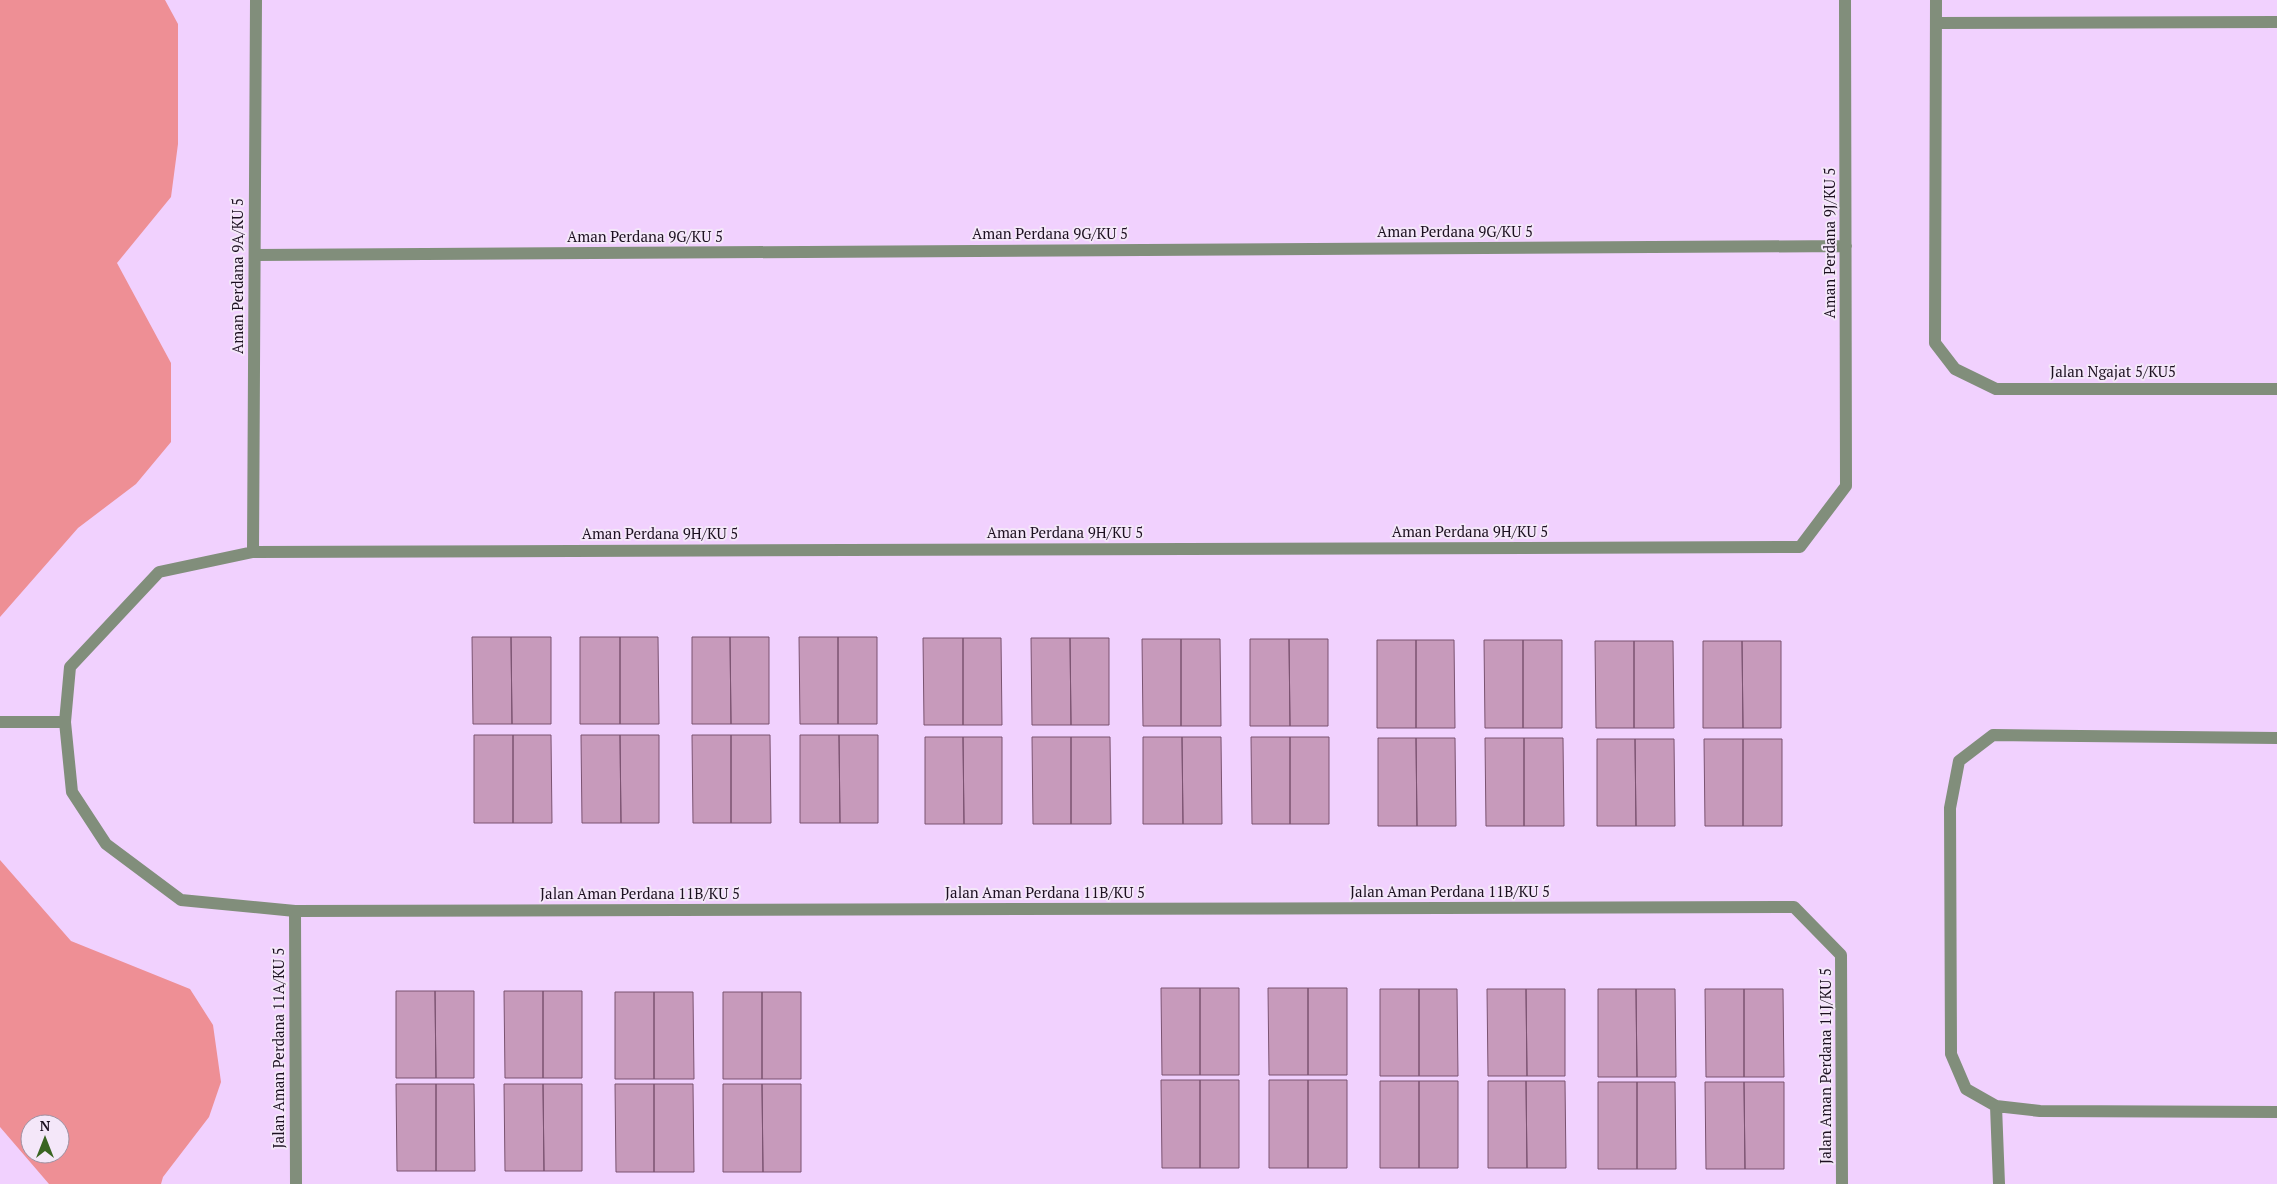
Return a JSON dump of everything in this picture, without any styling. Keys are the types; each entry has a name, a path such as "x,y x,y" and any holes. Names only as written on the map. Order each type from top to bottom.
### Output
{"street":[{"name":"Aman Perdana 9A/KU 5","path":"253,552 256,0"},
{"name":"Aman Perdana 9J/KU 5","path":"1845,0 1846,486"},
{"path":"1936,0 1936,23 2277,22"},
{"name":"Jalan Ngajat 5/KU5","path":"1936,23 1935,343 1954,369 1996,388 2277,388"},
{"name":"Aman Perdana 9G/KU 5","path":"255,255 1846,246"},
{"name":"Aman Perdana 9H/KU 5","path":"253,552 1800,547 1846,486"},
{"name":"Jalan Aman Perdana 11B/KU 5","path":"253,552 159,572 70,667 65,722 72,792 106,844 181,900 295,911 1794,907"},
{"path":"0,722 65,722"},
{"path":"2277,738 1993,735 1960,761 1950,808 1951,1054 1966,1089 1996,1106 2040,1111 2277,1112"},
{"name":"Jalan Aman Perdana 11J/KU 5","path":"1794,907 1841,956 1842,1184"},
{"name":"Jalan Aman Perdana 11A/KU 5","path":"295,911 296,1184"},
{"path":"1996,1106 1999,1184"}],"shaded area":[{"path":"0,0 165,0 178,24 178,144 171,197 117,263 171,363 171,442 136,484 78,528 0,617"},
{"path":"0,860 71,941 190,989 213,1025 221,1082 209,1117 163,1177 161,1184 49,1184 32,1164 70,1164 70,1114 20,1114 20,1150 0,1127"}],"building":[{"path":"472,637 511,637 512,724 473,724"},
{"path":"511,637 551,637 551,724 512,724"},
{"path":"580,637 620,637 620,724 580,724"},
{"path":"620,637 658,637 659,724 620,724"},
{"path":"692,637 730,637 731,724 692,724"},
{"path":"730,637 769,637 769,724 731,724"},
{"path":"799,637 838,637 838,724 800,724"},
{"path":"838,637 877,637 877,724 838,724"},
{"path":"923,638 963,638 963,725 924,725"},
{"path":"963,638 1001,638 1002,725 963,725"},
{"path":"1031,638 1070,638 1071,725 1032,725"},
{"path":"1070,638 1109,638 1109,725 1071,725"},
{"path":"1142,639 1181,639 1181,726 1143,726"},
{"path":"1181,639 1220,639 1221,726 1181,726"},
{"path":"1250,639 1289,639 1290,726 1250,726"},
{"path":"1289,639 1328,639 1328,726 1290,726"},
{"path":"1377,640 1416,640 1416,728 1377,728"},
{"path":"1416,640 1454,640 1455,728 1416,728"},
{"path":"1484,640 1523,640 1523,728 1485,728"},
{"path":"1523,640 1562,640 1562,728 1523,728"},
{"path":"1595,641 1634,641 1634,728 1596,728"},
{"path":"1634,641 1673,641 1674,728 1634,728"},
{"path":"1703,641 1742,641 1743,728 1703,728"},
{"path":"1742,641 1781,641 1781,728 1743,728"},
{"path":"474,735 513,735 513,823 474,823"},
{"path":"513,735 551,735 552,823 513,823"},
{"path":"581,735 620,735 621,823 582,823"},
{"path":"620,735 659,735 659,823 621,823"},
{"path":"692,735 731,735 731,823 693,823"},
{"path":"731,735 770,735 771,823 731,823"},
{"path":"800,735 839,735 840,823 800,823"},
{"path":"839,735 878,735 878,823 840,823"},
{"path":"925,737 963,737 964,824 925,824"},
{"path":"963,737 1002,737 1002,824 964,824"},
{"path":"1032,737 1071,737 1071,824 1033,824"},
{"path":"1071,737 1110,737 1111,824 1071,824"},
{"path":"1143,737 1182,737 1183,824 1143,824"},
{"path":"1182,737 1221,737 1222,824 1183,824"},
{"path":"1251,737 1290,737 1290,824 1252,824"},
{"path":"1290,737 1329,737 1329,824 1290,824"},
{"path":"1378,738 1416,738 1417,826 1378,826"},
{"path":"1416,738 1455,738 1456,826 1417,826"},
{"path":"1485,738 1524,738 1524,826 1486,826"},
{"path":"1524,738 1563,738 1564,826 1524,826"},
{"path":"1597,739 1635,739 1636,826 1597,826"},
{"path":"1635,739 1674,739 1675,826 1636,826"},
{"path":"1704,739 1743,739 1743,826 1705,826"},
{"path":"1743,739 1782,739 1782,826 1743,826"},
{"path":"1161,988 1200,988 1200,1075 1162,1075"},
{"path":"1200,988 1239,988 1239,1075 1200,1075"},
{"path":"1268,988 1308,988 1308,1075 1269,1075"},
{"path":"1308,988 1347,988 1347,1075 1308,1075"},
{"path":"1380,989 1419,989 1419,1076 1380,1076"},
{"path":"1419,989 1457,989 1458,1076 1419,1076"},
{"path":"1487,989 1526,989 1527,1076 1488,1076"},
{"path":"1526,989 1565,989 1565,1076 1527,1076"},
{"path":"1598,989 1636,989 1637,1077 1598,1077"},
{"path":"1636,989 1675,989 1676,1077 1637,1077"},
{"path":"1705,989 1744,989 1744,1077 1706,1077"},
{"path":"1744,989 1783,989 1784,1077 1744,1077"},
{"path":"396,991 435,991 436,1078 396,1078"},
{"path":"435,991 474,991 474,1078 436,1078"},
{"path":"504,991 543,991 543,1078 505,1078"},
{"path":"543,991 582,991 582,1078 543,1078"},
{"path":"615,992 654,992 654,1079 615,1079"},
{"path":"654,992 693,992 694,1079 654,1079"},
{"path":"723,992 762,992 762,1079 723,1079"},
{"path":"762,992 801,992 801,1079 762,1079"},
{"path":"1161,1080 1200,1080 1200,1168 1162,1168"},
{"path":"1200,1080 1239,1080 1239,1168 1200,1168"},
{"path":"1269,1080 1308,1080 1308,1168 1269,1168"},
{"path":"1308,1080 1347,1080 1347,1168 1308,1168"},
{"path":"1380,1081 1419,1081 1419,1168 1380,1168"},
{"path":"1419,1081 1458,1081 1458,1168 1419,1168"},
{"path":"1488,1081 1526,1081 1527,1168 1488,1168"},
{"path":"1526,1081 1565,1081 1566,1168 1527,1168"},
{"path":"1598,1082 1637,1082 1637,1169 1598,1169"},
{"path":"1637,1082 1675,1082 1676,1169 1637,1169"},
{"path":"1705,1082 1744,1082 1745,1169 1706,1169"},
{"path":"1744,1082 1784,1082 1784,1169 1745,1169"},
{"path":"396,1084 436,1084 436,1171 397,1171"},
{"path":"436,1084 474,1084 475,1171 436,1171"},
{"path":"504,1084 543,1084 544,1171 505,1171"},
{"path":"543,1084 582,1084 582,1171 544,1171"},
{"path":"615,1084 654,1084 654,1172 616,1172"},
{"path":"654,1084 693,1084 694,1172 654,1172"},
{"path":"723,1084 762,1084 763,1172 723,1172"},
{"path":"762,1084 801,1084 801,1172 763,1172"}]}
